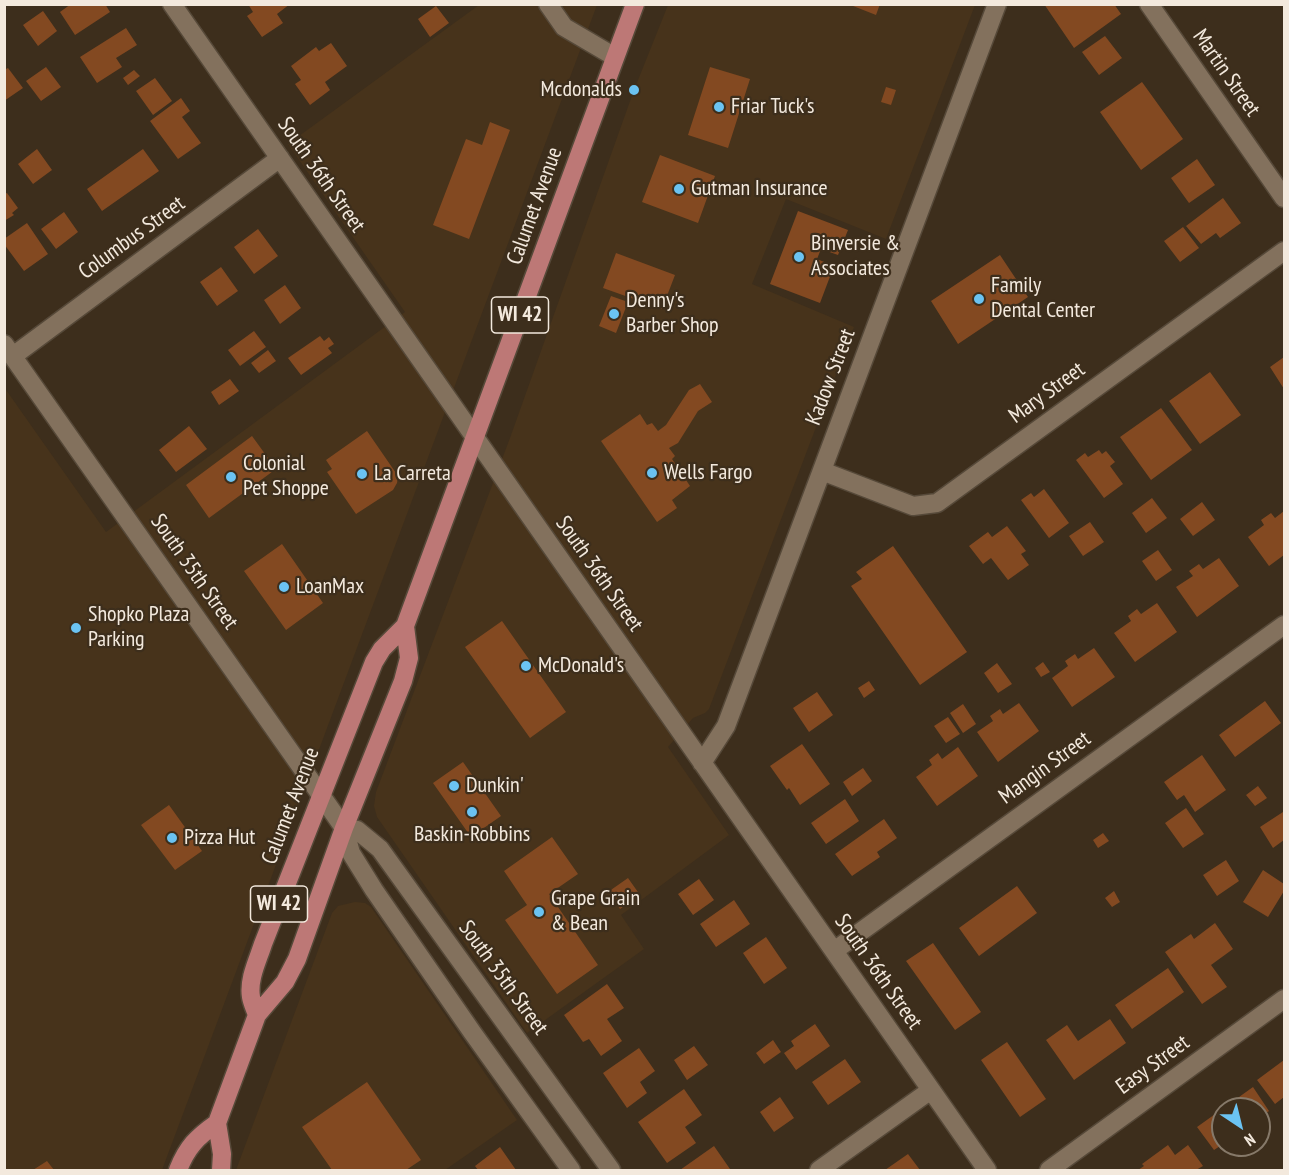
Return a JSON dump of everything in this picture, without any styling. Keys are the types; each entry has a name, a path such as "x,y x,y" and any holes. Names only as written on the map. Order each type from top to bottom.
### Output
{"main road":[{"name":"Calumet Avenue","path":"257,1015 250,996 251,982 263,944 374,662 382,649 405,626 635,4"},
{"name":"Calumet Avenue","path":"221,1170 222,1154 217,1123 257,1015 276,995 294,967 344,828 406,673 409,658 405,626"},
{"path":"178,1170 193,1142 217,1123"}],"street":[{"name":"South 36th Street","path":"172,4 987,1170"},
{"path":"548,4 564,27 615,57"},
{"name":"Kadow Street","path":"702,763 726,726 997,4"},
{"name":"Martin Street","path":"1149,4 1284,198"},
{"name":"Columbus Street","path":"9,350 280,158"},
{"name":"Mary Street","path":"822,471 913,506 937,503 1284,251"},
{"name":"South 35th Street","path":"9,350 344,828 351,854 374,890 571,1170"},
{"name":"Mangin Street","path":"834,951 1284,625"},
{"name":"South 35th Street","path":"344,828 357,830 380,849 611,1170"},
{"name":"Easy Street","path":"1049,1170 1284,999"},
{"path":"819,1170 931,1090"}],"shaded area":[{"path":"479,5 597,5 162,1170 5,1170 4,387 106,532 405,312 288,144"},
{"path":"668,5 975,5 886,239 786,199 752,284 854,327 709,709 693,718 668,747 729,835 621,915 644,949 527,1033 377,817 374,806 376,792 510,438 634,90"},
{"path":"355,902 365,903 371,907 517,1120 445,1170 236,1170 332,913 338,906"}],"building":[{"path":"71,4 105,4 110,12 75,35 60,12"},
{"path":"248,4 290,4 277,14 283,23 262,37 247,16 253,12"},
{"path":"848,4 880,4 876,15"},
{"path":"1044,4 1114,4 1121,14 1074,48"},
{"path":"436,6 449,23 430,37 418,19"},
{"path":"43,11 57,31 38,46 23,25"},
{"path":"126,28 137,45 116,58 122,67 97,83 80,57"},
{"path":"1105,36 1122,58 1099,75 1082,52"},
{"path":"331,43 347,66 325,82 330,90 310,105 295,84 301,80 291,66 316,47 319,51"},
{"path":"46,67 61,87 41,101 26,81"},
{"name":"Friar Tuck's","path":"710,67 750,79 728,148 688,135"},
{"path":"8,68 23,88 4,101 4,70"},
{"path":"134,70 140,76 128,85 123,78"},
{"path":"155,78 172,101 153,115 136,91"},
{"path":"1142,82 1183,139 1141,170 1100,112"},
{"path":"886,87 896,90 891,105 881,102"},
{"path":"181,98 190,111 182,117 201,143 178,159 150,121"},
{"path":"490,122 510,130 469,239 433,225 466,139 482,145"},
{"path":"37,149 52,170 33,184 18,164"},
{"path":"143,149 159,171 102,211 87,189"},
{"name":"Gutman Insurance","path":"660,155 715,176 698,223 642,202"},
{"path":"1197,159 1215,185 1189,203 1171,178"},
{"path":"7,193 18,208 12,213 14,215 4,221 4,194"},
{"path":"1223,198 1241,223 1220,238 1216,233 1201,244 1186,226"},
{"name":"Binversie & Associates","path":"798,211 848,230 838,255 821,249 817,259 834,266 820,303 770,284"},
{"path":"64,212 78,232 56,249 41,229"},
{"path":"27,223 48,254 24,271 4,244 4,239"},
{"path":"1183,227 1199,248 1180,262 1164,241"},
{"path":"258,229 278,256 254,274 234,247"},
{"path":"616,253 675,275 662,309 603,288"},
{"name":"Family Dental Center","path":"1000,255 1028,297 958,344 931,301"},
{"path":"221,267 238,291 217,306 200,282"},
{"path":"285,285 301,308 280,324 264,300"},
{"name":"Denny's Barber Shop","path":"611,296 628,302 616,333 599,326"},
{"path":"254,331 266,347 240,366 228,350"},
{"path":"320,336 324,341 329,337 334,344 328,348 332,353 301,375 288,358"},
{"path":"268,350 276,361 259,373 251,363"},
{"path":"1284,357 1284,389 1270,367"},
{"path":"1210,372 1241,415 1200,444 1169,401"},
{"path":"230,379 239,391 219,405 211,392"},
{"name":"Wells Fargo","path":"700,384 712,402 698,411 678,443 669,448 675,456 672,459 690,486 672,500 677,508 657,522 601,441 640,414 647,425 652,423 658,431 666,425 689,390"},
{"path":"1161,408 1192,450 1151,480 1120,437"},
{"path":"189,426 207,449 176,472 159,450"},
{"name":"La Carreta","path":"367,431 398,476 393,490 356,514 327,472 332,469 326,460"},
{"name":"Colonial Pet Shoppe","path":"252,436 276,469 209,518 186,485"},
{"path":"1099,450 1102,454 1106,451 1115,462 1110,466 1123,484 1104,498 1076,460 1085,453 1088,457"},
{"path":"1044,489 1069,523 1049,538 1021,500 1031,493 1034,497"},
{"path":"1152,498 1167,518 1146,533 1132,513"},
{"path":"1202,502 1215,520 1193,536 1180,519"},
{"path":"1284,511 1284,555 1269,566 1248,537 1264,525 1261,520 1271,513 1275,518"},
{"path":"1090,522 1104,542 1083,556 1069,536"},
{"path":"1007,526 1026,551 1021,554 1029,565 1008,580 991,558 983,564 969,546 988,532 992,537"},
{"name":"LoanMax","path":"282,544 323,603 286,630 244,571"},
{"path":"893,546 967,652 920,685 851,586 862,579 856,572"},
{"path":"1158,550 1172,570 1156,581 1142,561"},
{"path":"1219,558 1239,586 1197,617 1176,587 1193,576 1189,571 1199,564 1203,569"},
{"path":"1157,603 1177,632 1135,662 1114,633 1131,621 1128,616 1137,609 1141,614"},
{"path":"502,621 566,712 530,738 465,647"},
{"path":"1094,648 1115,677 1072,707 1052,678 1068,666 1065,661 1075,654 1078,659"},
{"path":"1043,662 1050,672 1041,677 1035,668"},
{"path":"997,663 1012,684 998,693 984,673"},
{"path":"869,681 875,690 864,698 858,688"},
{"path":"817,692 833,715 809,732 793,708"},
{"path":"1265,701 1281,723 1235,757 1219,735"},
{"path":"1019,703 1039,731 998,762 977,732 993,721 990,716 1000,709 1003,714"},
{"path":"963,704 976,724 963,733 950,713"},
{"path":"948,717 960,734 946,743 934,726"},
{"path":"802,744 830,784 800,805 770,766"},
{"path":"958,747 978,776 937,806 916,777 932,765 929,760 938,753 942,759"},
{"path":"1202,755 1226,790 1195,812 1184,795 1177,800 1164,782"},
{"path":"463,762 501,816 471,837 433,783"},
{"path":"863,768 872,781 852,796 843,782"},
{"path":"1258,786 1267,798 1255,806 1246,795"},
{"path":"845,799 859,821 826,844 811,823"},
{"name":"Pizza Hut","path":"169,805 202,851 175,870 141,825"},
{"path":"1186,808 1204,834 1183,848 1165,823"},
{"path":"1283,812 1284,840 1273,848 1260,827"},
{"path":"884,819 897,838 877,852 880,857 852,876 835,854"},
{"path":"1103,833 1109,841 1098,848 1093,840"},
{"name":"Grape Grain & Bean","path":"552,837 578,874 549,894 598,965 557,994 505,920 527,905 504,871"},
{"path":"1226,860 1239,881 1217,896 1203,875"},
{"path":"1263,870 1284,884 1284,891 1268,917 1243,902"},
{"path":"628,878 640,895 620,909 608,892"},
{"path":"699,879 714,900 693,915 678,894"},
{"path":"1017,886 1037,913 979,956 959,928"},
{"path":"1114,891 1120,902 1112,907 1105,898"},
{"path":"734,900 750,924 716,947 700,924"},
{"path":"1215,923 1233,949 1211,965 1227,987 1202,1004 1165,952 1191,934 1194,939"},
{"path":"766,937 787,968 764,984 743,953"},
{"path":"933,943 981,1012 955,1030 906,961"},
{"path":"1168,968 1184,992 1132,1029 1115,1005"},
{"path":"607,984 624,1008 607,1019 622,1041 601,1056 589,1039 583,1042 564,1015"},
{"path":"1110,1019 1126,1043 1074,1080 1046,1040 1067,1025 1078,1041"},
{"path":"815,1024 830,1046 796,1070 784,1053 794,1046 791,1041"},
{"path":"773,1040 781,1052 764,1064 756,1053"},
{"path":"1007,1042 1046,1099 1020,1117 981,1060"},
{"path":"694,1046 708,1065 687,1080 674,1060"},
{"path":"639,1048 655,1071 640,1082 647,1093 627,1108 603,1073"},
{"path":"845,1059 861,1082 828,1105 812,1082"},
{"path":"1284,1060 1284,1097 1275,1104 1257,1080"},
{"path":"367,1082 421,1160 406,1170 332,1170 302,1127"},
{"path":"1253,1087 1260,1097 1239,1097"},
{"path":"684,1089 702,1115 685,1127 696,1143 667,1163 638,1122"},
{"path":"780,1097 794,1118 774,1132 760,1112"},
{"path":"1211,1117 1211,1146 1197,1127"},
{"path":"1168,1145 1175,1155 1188,1145 1203,1166 1196,1170 1138,1170 1144,1166 1142,1164"},
{"path":"714,1146 730,1169 680,1170"},
{"path":"500,1147 516,1170 478,1170 475,1166"},
{"path":"908,1154 920,1170 885,1170"},
{"path":"47,1161 54,1170 33,1170"}],"place":[{"name":"Mcdonalds","path":"634,90"},
{"name":"Friar Tuck's","path":"719,107"},
{"name":"Gutman Insurance","path":"679,189"},
{"name":"Binversie & Associates","path":"799,257"},
{"name":"Family Dental Center","path":"979,299"},
{"name":"Denny's Barber Shop","path":"614,314"},
{"name":"Wells Fargo","path":"652,473"},
{"name":"La Carreta","path":"362,474"},
{"name":"Colonial Pet Shoppe","path":"231,477"},
{"name":"LoanMax","path":"284,587"},
{"name":"Shopko Plaza Parking","path":"76,628"},
{"name":"McDonald's","path":"526,666"},
{"name":"Dunkin'","path":"454,786"},
{"name":"Baskin-Robbins","path":"472,812"},
{"name":"Pizza Hut","path":"172,838"},
{"name":"Grape Grain & Bean","path":"539,912"}]}
